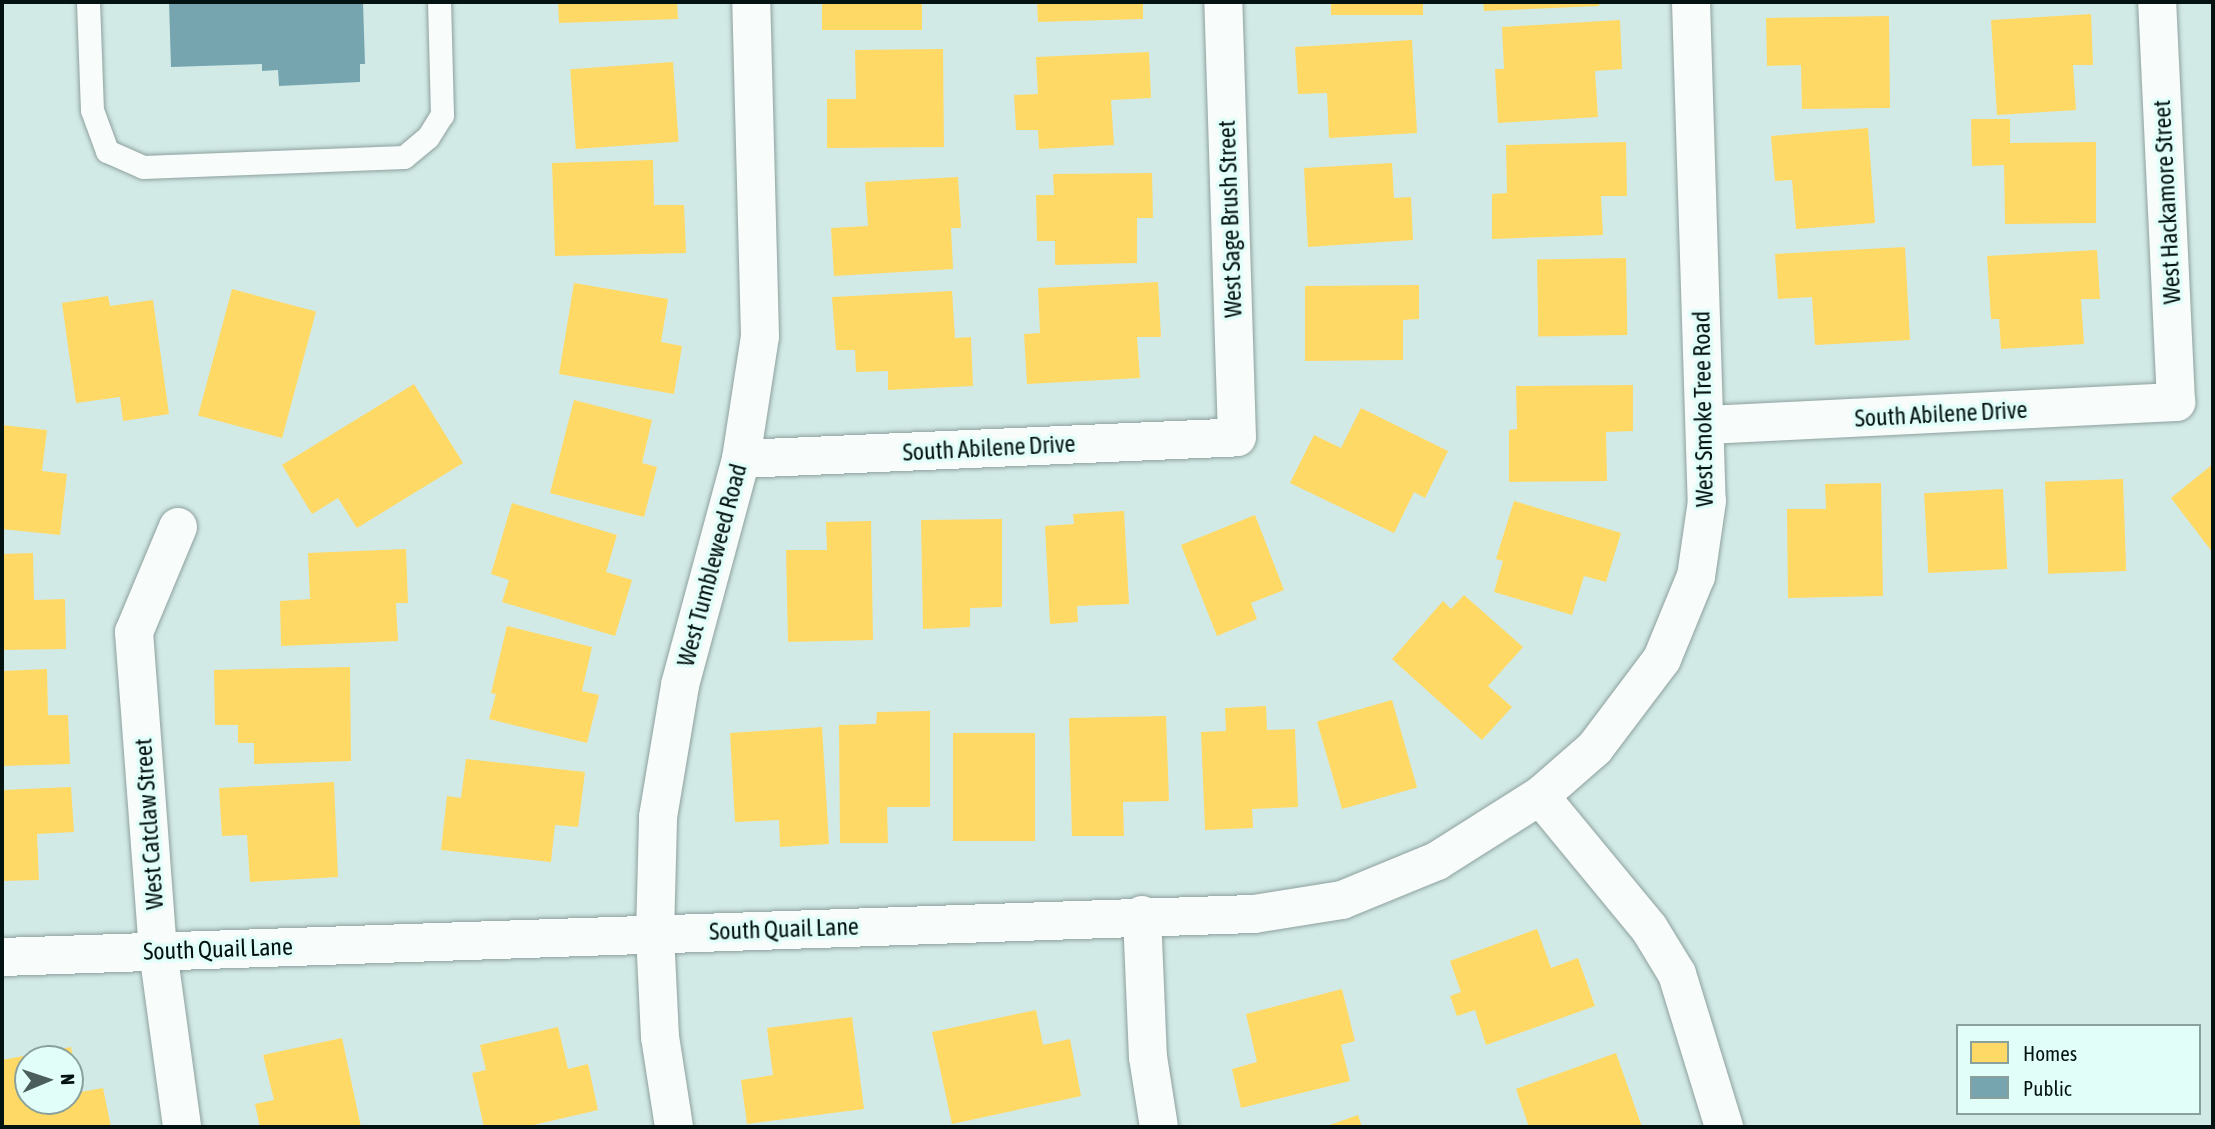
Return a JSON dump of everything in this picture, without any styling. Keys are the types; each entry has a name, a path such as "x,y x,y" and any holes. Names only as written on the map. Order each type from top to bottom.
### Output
{"street":[{"name":"West Tumbleweed Road","path":"674,1127 660,1037 655,934 658,817 680,685 741,459 760,336 751,2"},
{"name":"West Sage Brush Street","path":"1223,2 1237,437"},
{"name":"West Smoke Tree Road","path":"1540,796 1595,748 1662,659 1696,576 1707,502 1691,2"},
{"name":"West Hackamore Street","path":"2157,2 2176,402"},
{"name":"South Abilene Drive","path":"1706,425 2176,402"},
{"name":"South Abilene Drive","path":"741,459 1237,437"},
{"name":"West Catclaw Street","path":"177,527 134,632 158,951 182,1127"},
{"name":"South Quail Lane","path":"2,957 1142,915 1254,914 1342,900 1437,861 1540,796"},
{"path":"1540,796 1649,928 1677,974 1724,1127"},
{"path":"1142,915 1148,1057 1159,1127"}],"lane":[{"path":"88,2 92,110 107,151 143,167 404,157 428,137 442,115 439,2"}],"building: Homes":[{"path":"558,2 677,2 678,19 559,23"},
{"path":"822,2 922,2 922,30 822,30"},
{"path":"1037,2 1143,2 1143,19 1038,22"},
{"path":"1331,2 1423,2 1423,15 1331,15"},
{"path":"1483,2 1599,2 1599,6 1484,11"},
{"path":"2091,14 2093,65 2073,65 2076,110 1997,115 1991,20"},
{"path":"1889,16 1890,108 1802,109 1801,65 1767,66 1766,18"},
{"path":"1620,20 1622,69 1595,71 1598,117 1498,123 1495,69 1504,69 1502,27"},
{"path":"1412,40 1417,133 1329,138 1327,93 1298,94 1295,47"},
{"path":"943,49 944,147 827,148 827,99 856,99 855,50"},
{"path":"1149,52 1151,98 1111,100 1114,145 1039,149 1038,130 1016,130 1014,95 1038,94 1036,57"},
{"path":"673,62 679,142 576,149 570,69"},
{"path":"1971,119 2010,119 2010,143 2096,142 2096,223 2005,224 2004,165 1972,166"},
{"path":"1868,128 1875,223 1796,229 1792,180 1775,181 1771,136"},
{"path":"1626,142 1627,196 1601,196 1603,235 1492,239 1492,194 1507,193 1506,145"},
{"path":"653,160 654,205 684,205 686,253 555,256 552,163"},
{"path":"1392,163 1394,198 1411,197 1413,240 1308,247 1304,168"},
{"path":"1152,173 1153,218 1137,218 1137,263 1055,265 1055,241 1037,241 1036,195 1054,195 1053,174"},
{"path":"958,177 961,228 951,228 953,269 834,276 831,228 868,226 865,182"},
{"path":"1905,247 1910,340 1815,345 1812,297 1778,299 1775,254"},
{"path":"2097,250 2100,299 2081,299 2084,344 2001,349 1999,319 1991,319 1987,256"},
{"path":"1626,258 1627,335 1538,337 1537,260"},
{"path":"1158,282 1161,337 1137,337 1140,378 1027,384 1024,334 1040,333 1038,288"},
{"path":"574,283 668,299 661,342 682,346 674,394 559,374"},
{"path":"1419,285 1419,319 1403,320 1403,360 1305,361 1305,286"},
{"path":"232,289 316,312 282,438 198,416"},
{"path":"952,291 955,338 971,337 973,386 888,390 888,371 856,372 855,350 836,350 832,297"},
{"path":"108,296 110,306 153,300 169,414 123,421 120,397 76,403 62,303"},
{"path":"414,384 463,463 357,528 338,498 312,514 282,465"},
{"path":"1633,385 1633,431 1606,432 1607,481 1509,482 1509,430 1517,429 1516,386"},
{"path":"574,400 652,420 642,463 657,467 644,517 550,493"},
{"path":"1361,408 1448,451 1425,498 1414,492 1394,533 1290,483 1314,435 1341,448"},
{"path":"2,425 47,430 42,471 67,474 60,535 2,529"},
{"path":"2213,464 2213,553 2171,498"},
{"path":"2123,479 2126,571 2048,574 2045,482"},
{"path":"1881,483 1883,596 1788,598 1787,509 1826,509 1825,484"},
{"path":"2003,489 2007,569 1928,573 1924,493"},
{"path":"1514,501 1621,533 1606,582 1584,576 1572,615 1494,592 1503,561 1496,559"},
{"path":"512,503 617,535 606,572 632,580 615,636 502,602 509,580 491,574"},
{"path":"1124,511 1129,604 1077,606 1078,622 1050,624 1045,526 1074,524 1073,514"},
{"path":"1255,515 1284,590 1251,603 1257,619 1217,636 1181,545"},
{"path":"1002,519 1002,607 970,608 970,627 923,629 921,520"},
{"path":"871,521 873,640 788,642 786,550 827,550 826,522"},
{"path":"406,549 408,603 396,603 398,641 281,646 280,601 310,599 308,553"},
{"path":"33,553 34,600 65,599 66,649 2,650 2,554"},
{"path":"1464,595 1523,647 1488,686 1512,707 1482,740 1392,659 1443,601 1451,609"},
{"path":"507,626 592,647 582,691 599,695 587,743 489,719 496,694 491,693"},
{"path":"350,667 351,761 254,764 254,743 238,743 238,725 215,725 214,670"},
{"path":"47,669 48,715 68,715 70,764 2,766 2,671"},
{"path":"1392,700 1417,787 1342,809 1317,721"},
{"path":"1266,706 1267,730 1295,729 1298,807 1252,809 1253,828 1205,830 1201,732 1226,731 1225,708"},
{"path":"930,711 930,807 887,807 888,843 840,843 839,725 876,724 877,712"},
{"path":"1166,716 1169,801 1123,802 1124,836 1072,836 1069,718"},
{"path":"822,727 829,844 780,847 779,820 735,822 730,733"},
{"path":"953,733 1035,733 1035,841 953,841"},
{"path":"466,759 585,772 578,827 555,825 551,862 441,850 447,796 461,798"},
{"path":"334,782 338,877 250,882 247,835 222,836 219,788"},
{"path":"71,787 74,832 37,834 39,880 2,881 2,790"},
{"path":"1537,929 1551,968 1578,958 1595,1006 1486,1045 1475,1010 1457,1016 1450,996 1461,992 1450,961"},
{"path":"1342,989 1355,1041 1341,1045 1350,1081 1241,1108 1232,1069 1257,1062 1246,1014"},
{"path":"1036,1010 1043,1045 1070,1039 1081,1096 952,1124 932,1032"},
{"path":"852,1017 864,1109 747,1124 741,1080 773,1075 767,1028"},
{"path":"558,1027 568,1069 588,1064 598,1110 525,1127 484,1127 472,1073 486,1070 480,1045"},
{"path":"342,1038 361,1127 260,1127 255,1104 274,1100 263,1055"},
{"path":"1616,1053 1642,1127 1529,1127 1516,1089"},
{"path":"14,1058 14,1115 84,1115 84,1091 103,1088 111,1127 2,1127 2,1060"},
{"path":"1358,1115 1362,1127 1324,1127"}],"building: Public":[{"path":"169,2 363,2 365,64 360,64 360,82 279,86 278,70 262,71 262,64 171,67"}]}
